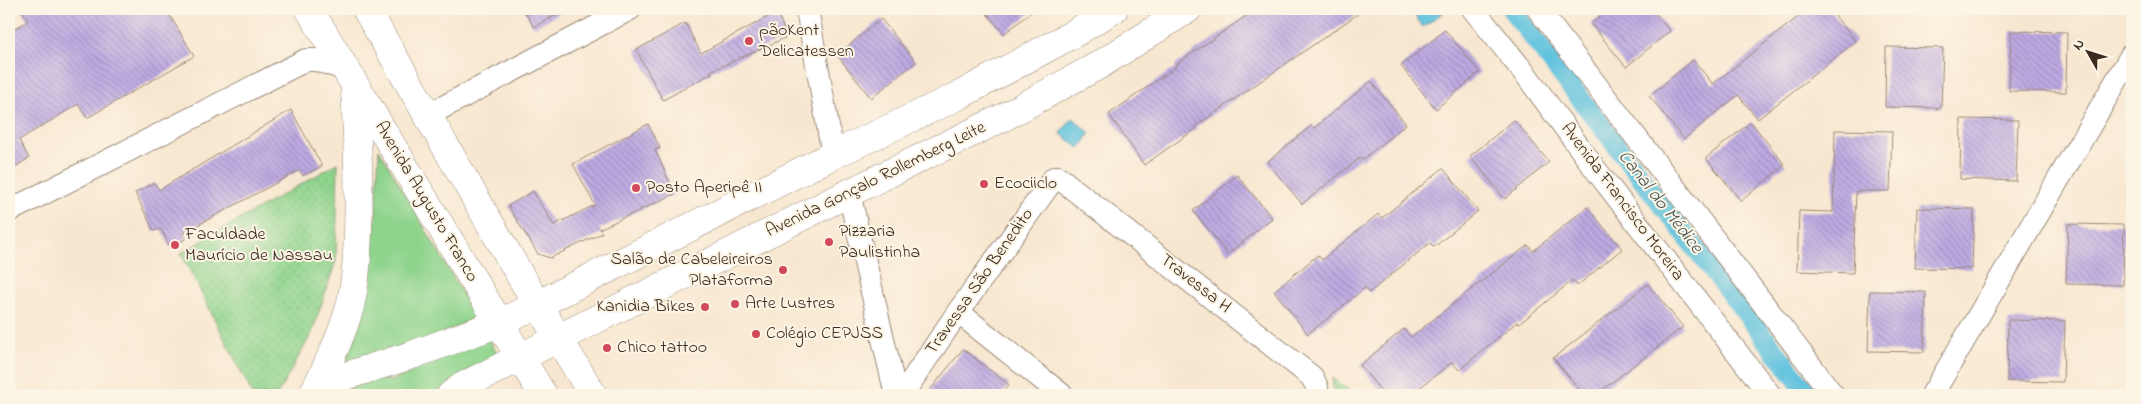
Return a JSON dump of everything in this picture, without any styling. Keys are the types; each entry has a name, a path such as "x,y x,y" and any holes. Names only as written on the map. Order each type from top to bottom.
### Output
{"main road":[{"name":"Avenida Augusto Franco","path":"309,9 542,395"},
{"path":"366,9 538,305 593,395"},
{"path":"313,395 322,386 333,380 412,355 499,323 538,305 834,155 958,96 1073,34 1114,9"},
{"name":"Avenida Gonçalo Rollemberg Leite","path":"451,395 463,386 1006,116 1101,64 1188,9"},
{"path":"313,395 333,356 349,310 357,262 360,189 350,78"}],"street":[{"path":"428,115 630,9"},
{"path":"807,9 834,155"},
{"name":"Avenida Francisco Moreira","path":"1473,9 1527,76 1602,178 1770,395"},
{"path":"1545,11 1833,395"},
{"path":"1932,395 2132,54"},
{"path":"9,211 306,60 317,60 350,78"},
{"name":"Travessa São Benedito","path":"902,395 958,312 1054,178 1058,176 1064,180"},
{"name":"Travessa H","path":"1064,180 1312,377 1317,387 1317,395"},
{"path":"848,193 896,395"},
{"path":"958,312 1062,395"}],"green space":[{"path":"379,149 476,317 411,348 336,369 362,299 376,214"},
{"path":"338,163 336,260 312,333 277,395 253,395 181,253"},
{"path":"487,335 498,356 450,383 433,395 326,395 375,378 391,381"},
{"path":"1332,378 1355,395 1334,395"}],"water":[{"path":"1419,9 1448,9 1423,27 1413,13"},
{"path":"1073,118 1090,133 1080,149 1060,133"}],"building":[{"path":"21,9 166,9 194,56 87,118 78,104 19,140 29,158 9,171 9,32 28,21"},
{"path":"523,9 567,9 534,27"},
{"path":"983,9 1035,9 1004,34"},
{"path":"1256,9 1365,9 1196,126 1197,128 1144,165 1109,114 1176,67 1175,65"},
{"path":"1610,9 1652,9 1670,31 1626,67 1591,24"},
{"path":"1808,9 1829,9 1856,41 1758,119 1738,95 1684,139 1649,96 1693,60 1713,84"},
{"path":"777,12 787,37 711,71 712,73 663,100 636,50 685,23 701,53"},
{"path":"881,19 916,62 871,98 837,55"},
{"path":"1445,30 1480,72 1436,109 1401,66"},
{"path":"2011,31 2067,32 2066,92 2009,91"},
{"path":"1886,47 1943,48 1941,108 1885,107"},
{"path":"1371,81 1406,124 1362,160 1360,158 1302,204 1267,162 1312,125 1314,128"},
{"name":"Faculdade Maurício de Nassau","path":"291,110 322,166 303,176 300,170 183,233 186,239 170,247 161,229 154,231 135,193 154,183 159,190"},
{"path":"1961,119 2018,120 2016,181 1960,179"},
{"path":"1514,120 1549,162 1505,199 1470,156"},
{"path":"1751,122 1785,165 1741,201 1706,158"},
{"path":"648,124 660,148 655,150 675,194 599,229 602,233 550,258 538,254 508,206 533,191 554,225 595,205 573,164"},
{"path":"1835,130 1892,131 1890,191 1856,191 1853,273 1797,271 1799,211 1833,212"},
{"path":"1443,168 1478,211 1434,247 1430,243 1369,293 1365,288 1308,334 1274,291 1318,255 1322,260 1378,214 1382,218"},
{"path":"1237,175 1272,218 1228,254 1193,211"},
{"path":"1587,207 1622,249 1577,286 1573,280 1519,324 1517,322 1459,370 1452,362 1411,395 1384,395 1360,365 1404,329 1411,337 1528,245 1533,251"},
{"path":"1917,208 1974,209 1972,269 1915,268"},
{"path":"2068,224 2124,225 2123,285 2066,284"},
{"path":"1648,284 1683,327 1596,395 1584,395 1553,358"},
{"path":"1870,291 1926,292 1924,352 1868,351"},
{"path":"2008,320 2065,321 2063,382 2007,381"},
{"path":"963,349 1009,385 1001,395 926,395"}],"waterway":[{"name":"Canal do Médice","path":"1511,9 1809,395"}],"place":[{"name":"pãoKent Delicatessen","path":"749,41"},
{"name":"Ecociiclo","path":"984,184"},
{"name":"Posto Aperipê II","path":"636,188"},
{"name":"Pizzaria Paulistinha","path":"829,242"},
{"name":"Faculdade Maurício de Nassau","path":"175,245"},
{"name":"Salão de Cabeleireiros Plataforma","path":"783,270"},
{"name":"Arte Lustres","path":"735,304"},
{"name":"Kanidia Bikes","path":"705,307"},
{"name":"Colégio CEPJSS","path":"756,334"},
{"name":"Chico tattoo","path":"607,348"}]}
